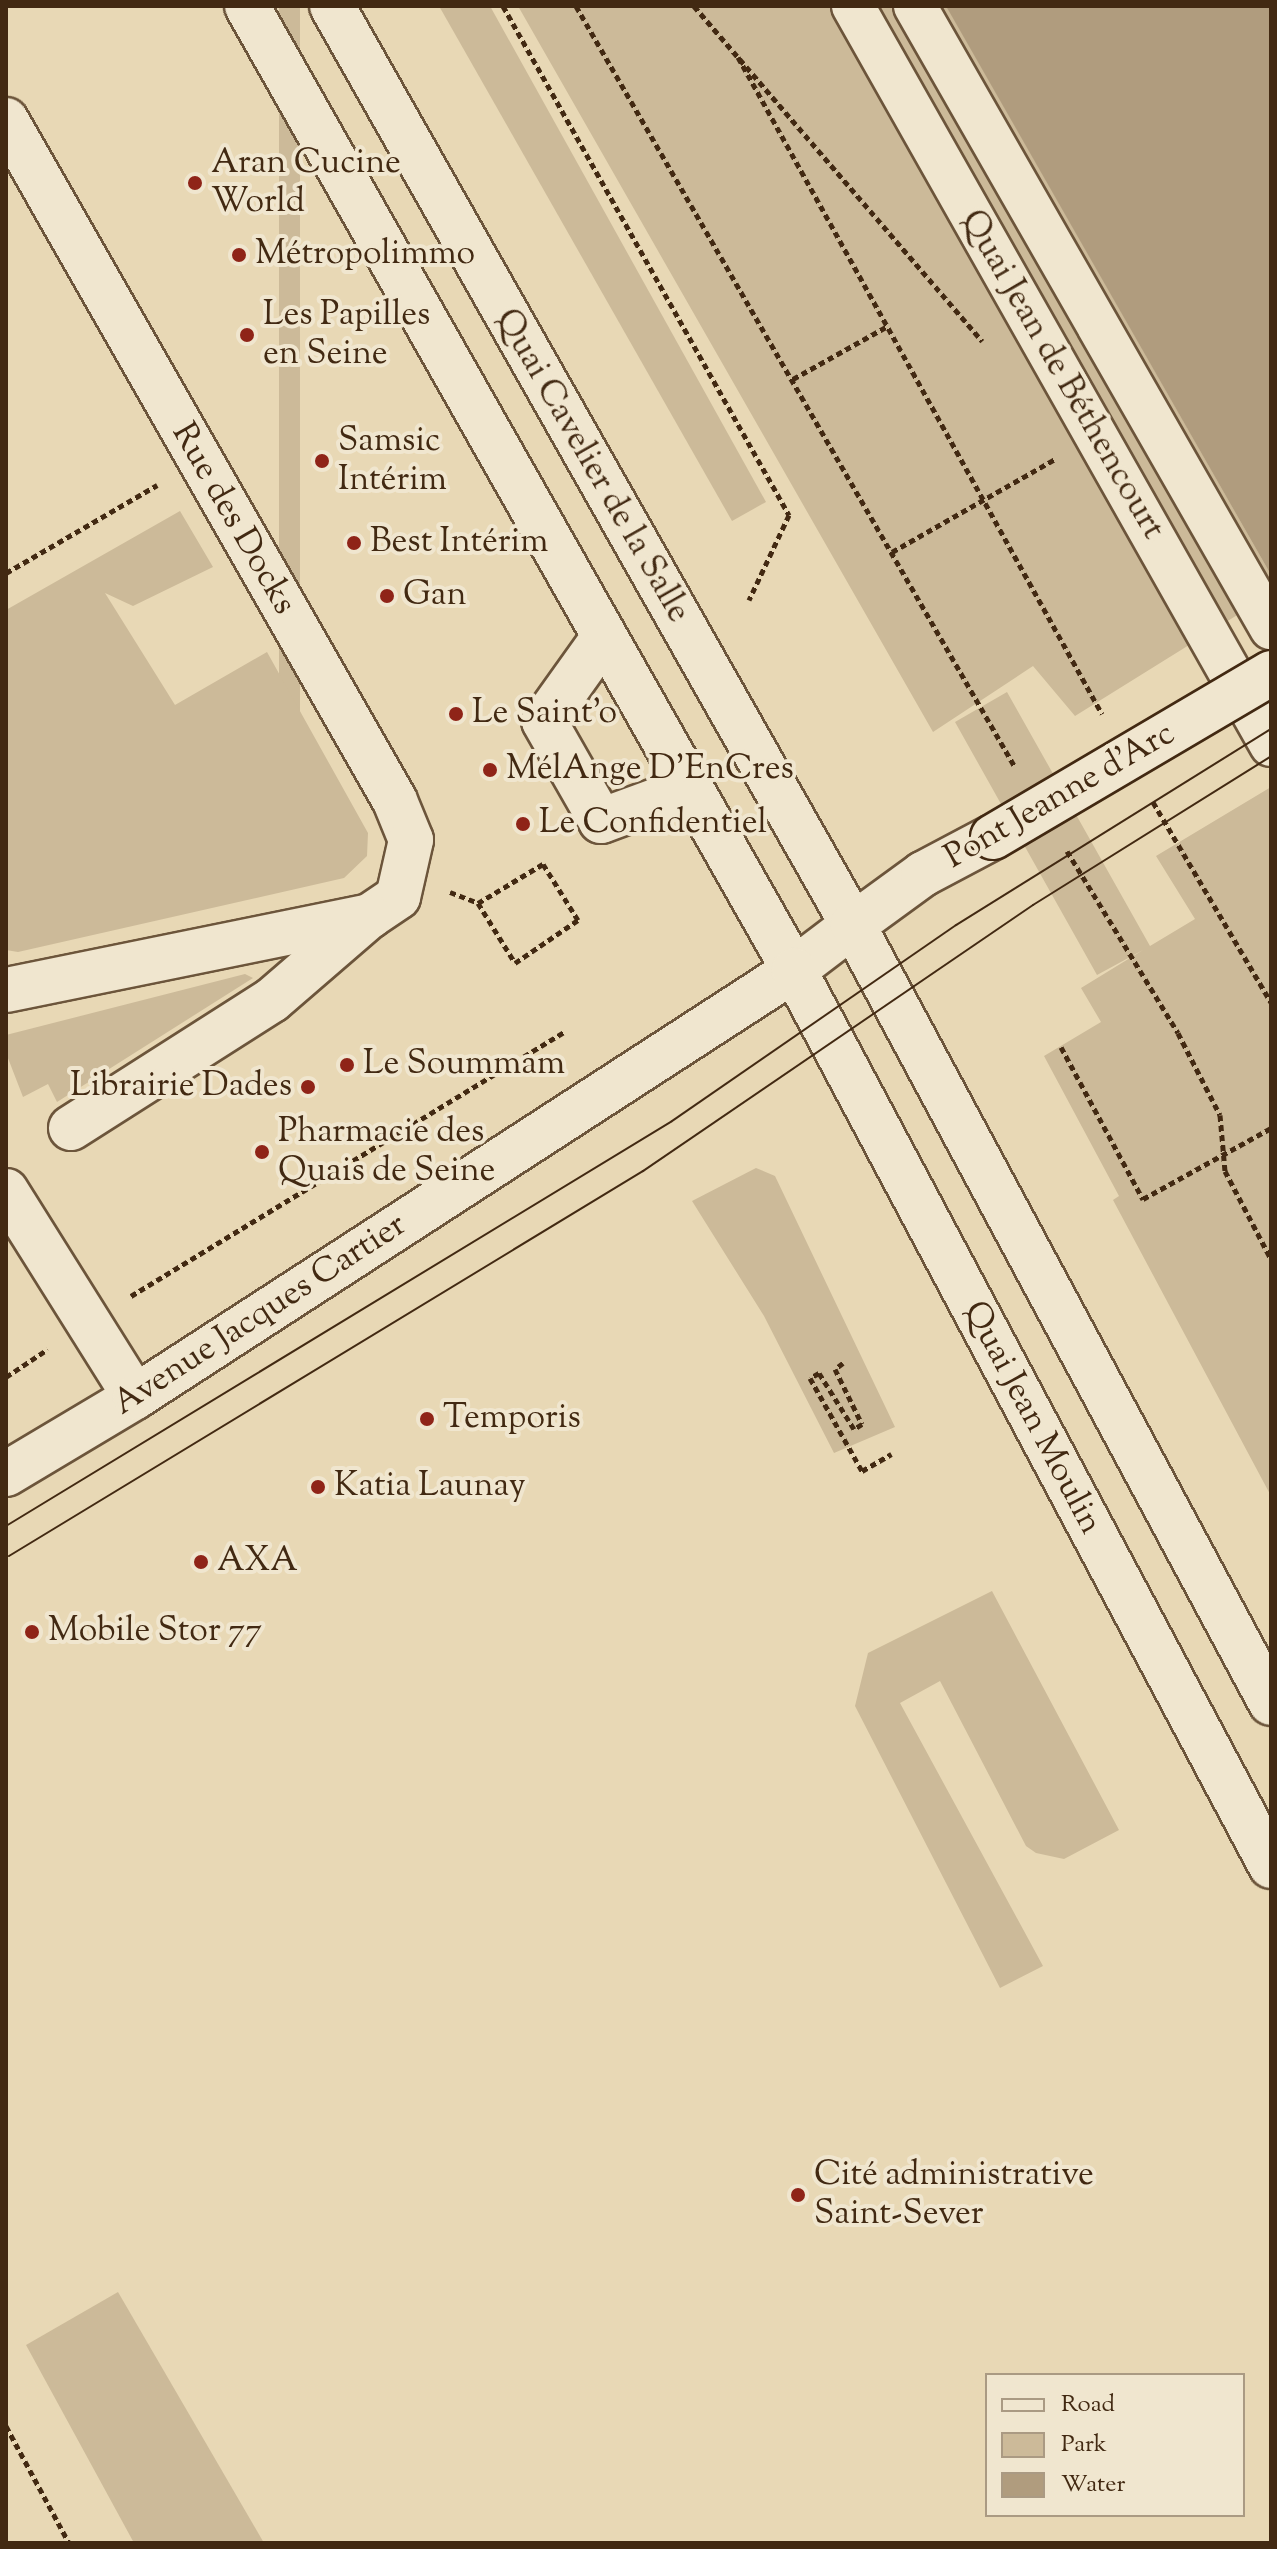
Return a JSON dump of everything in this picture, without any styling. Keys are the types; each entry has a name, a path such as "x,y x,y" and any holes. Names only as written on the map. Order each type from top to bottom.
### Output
{"main road":[{"path":"247,6 794,970"},
{"name":"Quai Cavelier de la Salle","path":"332,6 853,925"},
{"name":"Rue des Docks","path":"6,120 395,801 411,840 398,897 370,916 272,1000 71,1128"},
{"path":"604,637 544,721 558,746 601,821 690,788"},
{"name":"Pont Jeanne d'Arc","path":"794,970 923,874 993,837 1271,673"},
{"name":"Rue des Docks","path":"6,990 370,916"},
{"path":"853,925 1271,1703"},
{"name":"Avenue Jacques Cartier","path":"6,1474 135,1397 794,970"},
{"name":"Quai Jean Moulin","path":"794,970 1271,1866"},
{"path":"6,1191 135,1397"}],"street":[{"name":"Quai Jean de Béthencourt","path":"853,6 1271,745"},
{"name":"Quai Jean de Béthencourt","path":"915,6 1271,628"}],"path":[{"path":"503,6 789,515 749,600"},
{"path":"576,6 793,379 886,327"},
{"path":"694,6 985,344"},
{"path":"738,57 1104,717"},
{"path":"892,552 1097,435"},
{"path":"6,573 200,460"},
{"path":"1152,799 1271,1002"},
{"path":"543,864 578,920 515,963 478,903 543,864"},
{"path":"116,1305 564,1032"},
{"path":"1061,1047 1143,1199 1271,1128"},
{"path":"6,1377 51,1347"},
{"path":"843,1363 835,1369 862,1424 854,1429 819,1373 810,1378 862,1471 891,1454"},
{"path":"6,2426 69,2543"}],"green space":[{"path":"279,6 300,6 300,817 279,817"},
{"path":"439,6 490,6 766,502 732,521"},
{"path":"518,6 947,6 1271,575 1271,594 1075,716 1033,666 933,732"},
{"path":"180,511 213,567 133,606 105,593 175,705 267,652 368,833 367,856 344,878 18,952 6,950 6,610"},
{"path":"1007,692 1150,946 1195,919 1156,856 1271,787 1271,1496 1113,1200 1119,1196 1044,1056 1101,1022 1081,988 1143,950 1097,975 955,722"},
{"path":"245,974 253,978 57,1102 48,1084 23,1097 6,1053 6,1035"},
{"path":"756,1168 775,1176 895,1427 834,1453 764,1316 692,1201"},
{"path":"992,1591 1119,1830 1064,1859 1036,1853 1026,1846 940,1681 900,1703 1043,1966 1000,1988 855,1706 868,1653"},
{"path":"118,2292 264,2543 134,2543 26,2345"}],"water":[{"path":"946,6 1271,6 1271,575"}],"tram line":[{"path":"6,1526 672,1121 956,925 1271,729"},
{"path":"9,1556 643,1171 1033,905 1271,756"}],"place":[{"name":"Aran Cucine World","path":"195,183"},
{"name":"Métropolimmo","path":"239,255"},
{"name":"Les Papilles en Seine","path":"247,335"},
{"name":"Samsic Intérim","path":"322,461"},
{"name":"Best Intérim","path":"354,543"},
{"name":"Gan","path":"387,596"},
{"name":"Le Saint’o","path":"456,714"},
{"name":"MélAnge D'EnCres","path":"490,770"},
{"name":"Le Confidentiel","path":"523,824"},
{"name":"Le Soummam","path":"347,1065"},
{"name":"Librairie Dades","path":"308,1087"},
{"name":"Pharmacie des Quais de Seine","path":"262,1152"},
{"name":"Temporis","path":"427,1419"},
{"name":"Katia Launay","path":"318,1487"},
{"name":"AXA","path":"201,1562"},
{"name":"Mobile Stor 77","path":"32,1632"},
{"name":"Cité administrative Saint-Sever","path":"798,2195"}]}
